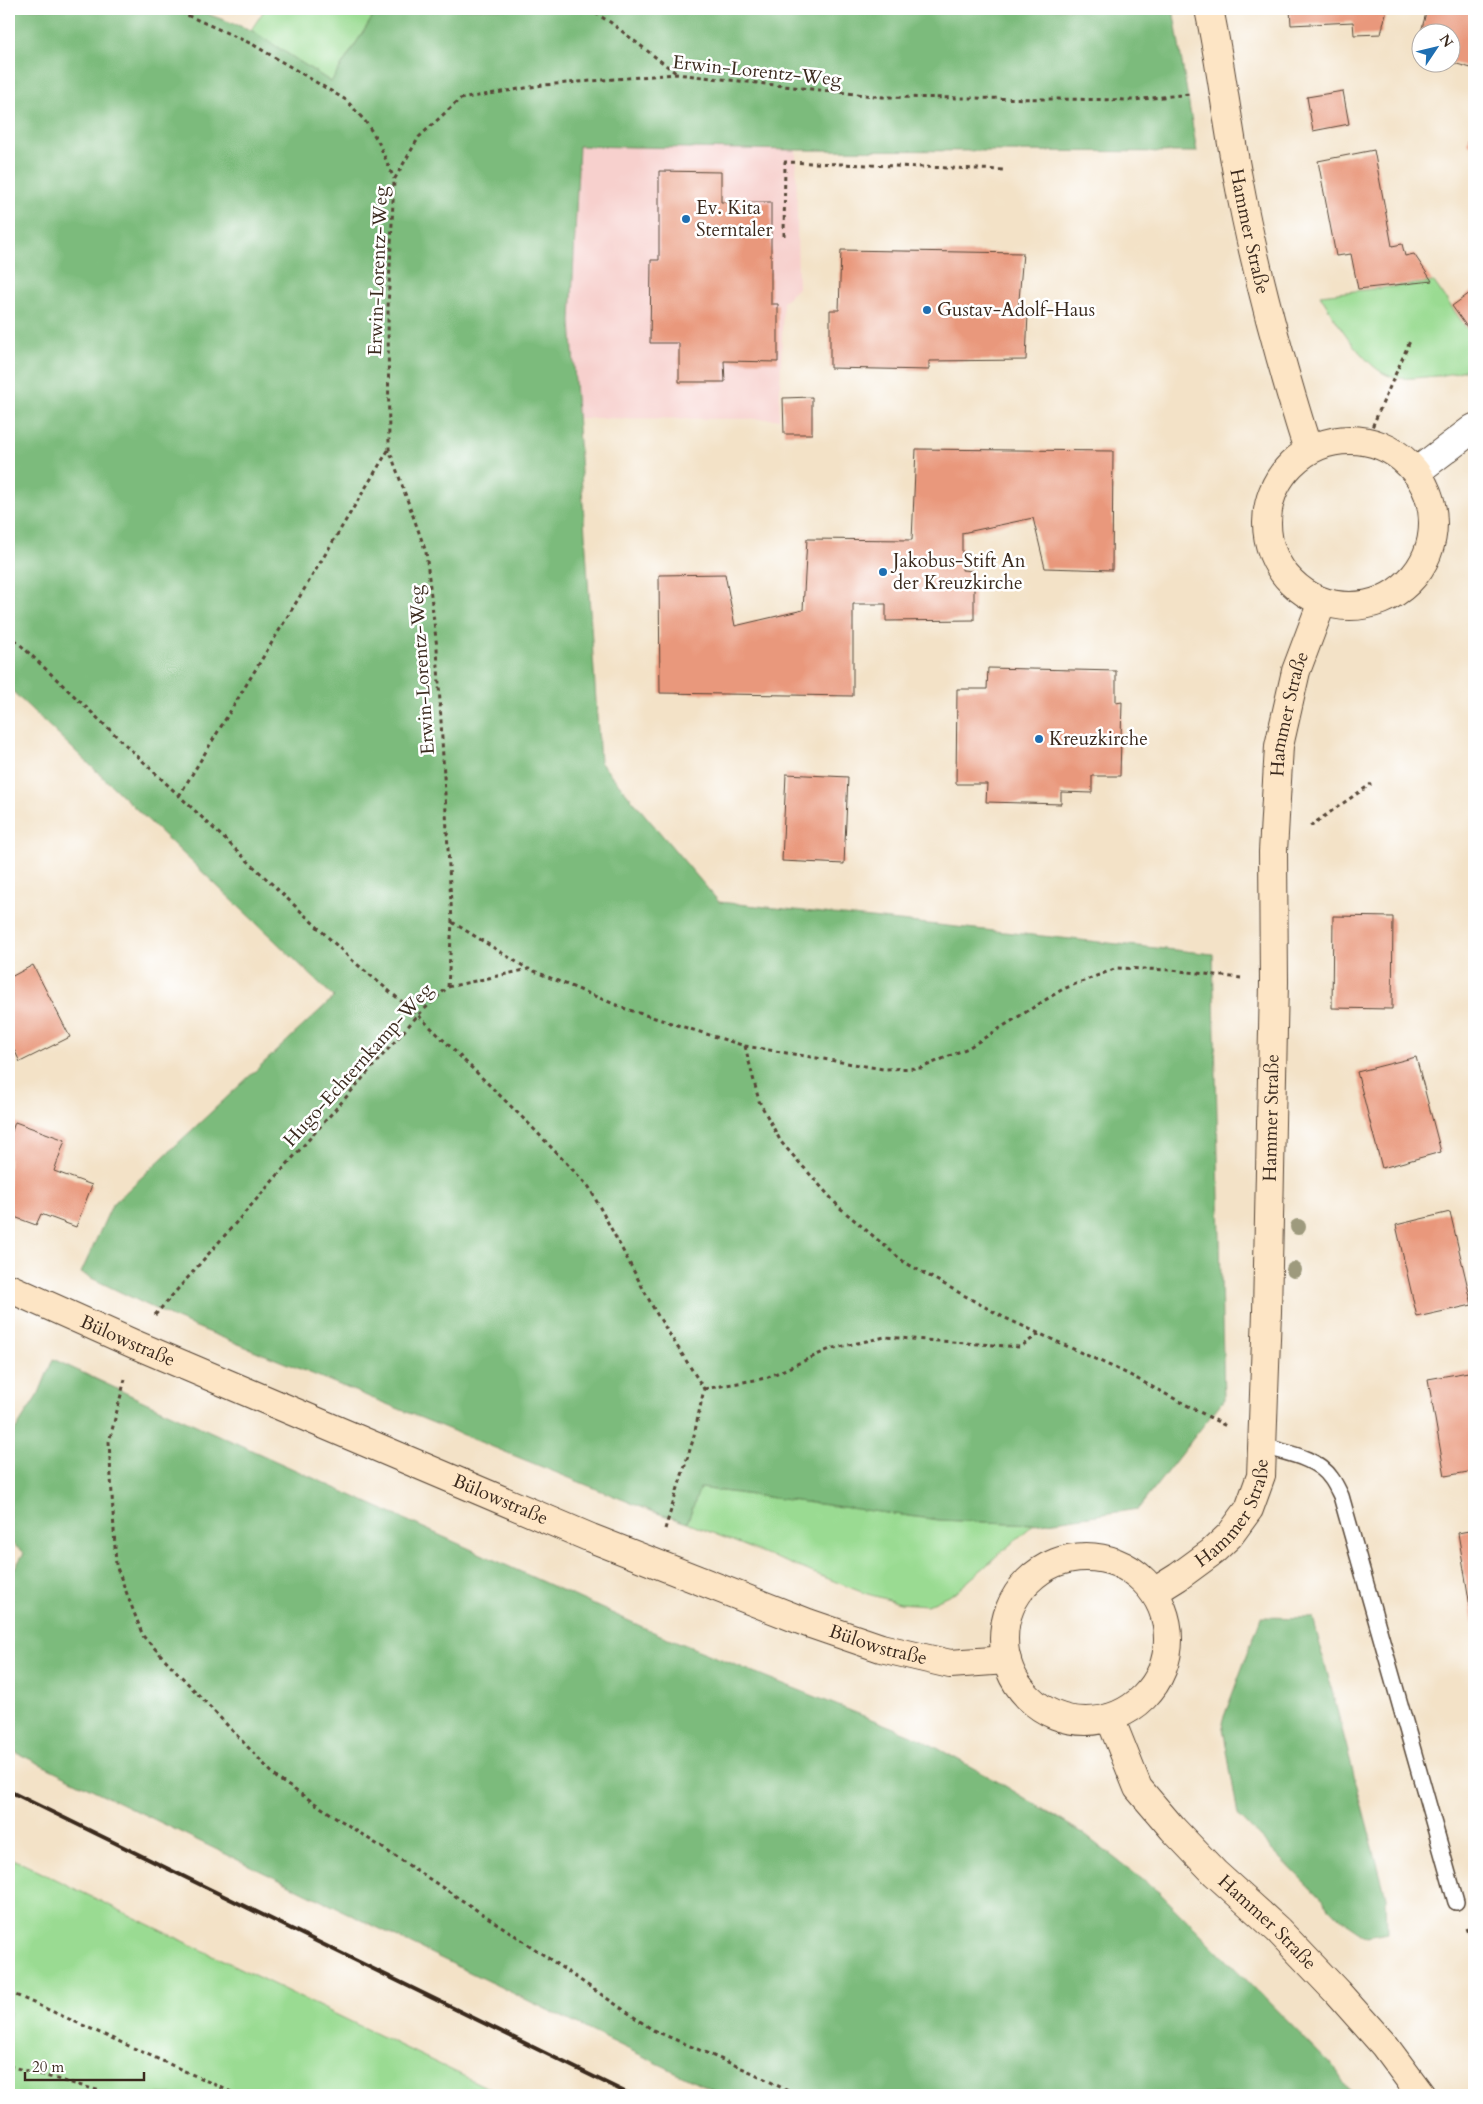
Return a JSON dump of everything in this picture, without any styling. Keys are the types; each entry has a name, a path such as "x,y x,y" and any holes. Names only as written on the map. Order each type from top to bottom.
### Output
{"main road":[{"name":"Hammer Straße","path":"1209,9 1238,178 1259,274 1287,384 1308,450"},
{"path":"1346,439 1366,441 1385,447 1402,458 1416,472 1428,492 1433,516 1432,540 1424,562 1410,581 1391,596 1361,605 1346,606 1322,602 1303,592 1287,578 1275,561 1268,541 1266,520 1269,499 1278,479 1292,463 1308,450 1327,442 1346,439"},
{"name":"Hammer Straße","path":"1154,1592 1178,1578 1212,1552 1230,1535 1249,1509 1261,1476 1274,982 1272,852 1279,746 1296,671 1322,602"},
{"name":"Bülowstraße","path":"9,1288 134,1344 591,1538 808,1623 881,1648 950,1664 1006,1660"},
{"path":"1082,1556 1102,1558 1122,1565 1140,1576 1154,1592 1164,1612 1168,1634 1167,1656 1160,1676 1147,1695 1130,1709 1110,1718 1088,1721 1066,1719 1046,1711 1029,1698 1015,1681 1006,1660 1003,1640 1006,1619 1014,1599 1026,1582 1042,1569 1061,1560 1082,1556"},
{"name":"Hammer Straße","path":"1110,1718 1138,1788 1173,1829 1209,1866 1278,1930 1337,1992 1384,2045 1421,2095"}],"street":[{"path":"1416,472 1474,428"}],"lane":[{"path":"1263,1446 1299,1457 1320,1466 1331,1477 1341,1496 1456,1902"}],"path":[{"path":"173,9 252,44 346,100 365,121 378,141 394,180"},
{"path":"588,9 610,22 676,74"},
{"name":"Erwin-Lorentz-Weg","path":"448,987 452,922 437,648 426,552 389,449 388,308 394,180 419,137 460,99 543,85 676,74 883,98 1134,100 1223,90"},
{"path":"784,236 785,162 1006,170"},
{"path":"1366,441 1410,341"},
{"path":"179,796 389,449"},
{"path":"9,634 353,961 418,1015 530,1125 589,1187 655,1311 704,1389 679,1489 654,1563"},
{"path":"1272,852 1371,784"},
{"path":"452,922 529,969 626,1009 744,1046 883,1069 921,1068 968,1048 1063,989 1117,968 1171,970 1274,982"},
{"name":"Hugo-Echternkamp-Weg","path":"134,1344 162,1306 418,1015 448,987 529,969"},
{"path":"744,1046 759,1101 781,1142 840,1208 904,1262 956,1292 1039,1334 1128,1374 1263,1446"},
{"path":"704,1389 766,1378 830,1348 885,1337 1020,1347 1039,1334"},
{"path":"134,1344 109,1442 116,1565 143,1636 278,1779 510,1932 653,2030 753,2073 796,2095"},
{"path":"9,1992 238,2095"},
{"path":"9,2066 115,2095"}],"shaded area":[{"name":"Ev. Kita Sterntaler","path":"579,146 796,150 798,288 783,302 779,419 576,418 571,321"}],"green space":[{"path":"9,9 194,9 251,30 331,82 378,9 1173,9 1197,152 796,150 579,146 571,321 600,762 719,902 1213,954 1224,1399 1138,1509 1034,1524 939,1520 700,1488 687,1523 651,1511 174,1318 81,1273 112,1205 334,997 9,688"},
{"path":"265,9 378,9 331,82 251,30"},
{"path":"1434,282 1474,339 1474,366 1438,376 1392,377 1378,369 1349,340 1320,295"},
{"path":"53,1359 658,1634 919,1738 1002,1784 1082,1833 1160,1893 1337,2071 1352,2095 723,2095 9,1749 9,1577 24,1553 9,1541 9,1440 39,1393"},
{"path":"699,1488 939,1520 1034,1524 957,1591 927,1605 900,1603 864,1593 687,1523"},
{"path":"1261,1617 1313,1618 1386,1897 1387,1933 1367,1937 1342,1920 1238,1815 1222,1722"},
{"path":"9,1857 503,2095 9,2095"}],"building":[{"path":"1290,9 1387,9 1381,34 1354,35 1353,22 1291,25"},
{"path":"1427,9 1462,9 1474,12 1474,55 1471,68 1460,65 1460,22 1424,22"},
{"path":"1343,91 1349,124 1313,131 1307,97"},
{"path":"1474,126 1474,147 1467,143"},
{"path":"1374,150 1392,246 1402,244 1405,256 1414,254 1432,281 1358,289 1351,254 1336,256 1318,161"},
{"path":"659,171 721,172 721,202 771,202 771,304 778,304 778,362 724,361 725,382 679,382 679,343 650,343 651,260 659,260"},
{"name":"Gustav-Adolf-Haus","path":"841,250 1023,253 1018,312 1028,313 1026,360 929,361 929,370 830,368 830,310 839,310"},
{"path":"1474,290 1474,333 1472,334 1452,306"},
{"path":"812,397 812,434 784,434 783,398"},
{"name":"Jakobus-Stift An der Kreuzkirche","path":"916,449 1113,451 1112,570 1045,568 1033,518 962,533 962,570 974,571 974,620 886,621 886,604 853,604 853,696 660,693 659,575 725,574 735,626 803,610 807,539 912,540"},
{"name":"Kreuzkirche","path":"988,668 1116,671 1116,703 1122,702 1120,776 1092,776 1092,793 1061,792 1061,804 986,802 987,784 956,784 957,689 987,689"},
{"path":"786,774 848,777 844,864 782,861"},
{"path":"1333,916 1393,917 1392,1009 1332,1008"},
{"path":"33,965 70,1037 20,1062 9,1039 9,978"},
{"path":"1416,1057 1441,1152 1382,1168 1357,1072"},
{"path":"15,1122 65,1140 54,1171 92,1185 76,1227 41,1214 36,1225 9,1215 9,1140"},
{"path":"1450,1212 1472,1305 1417,1317 1396,1225"},
{"path":"1474,1371 1474,1471 1445,1476 1428,1379"},
{"path":"1474,1530 1474,1625 1473,1625 1458,1533"}],"railway":[{"path":"9,1791 631,2095"}],"place":[{"name":"Ev. Kita Sterntaler","path":"686,219"},
{"name":"Gustav-Adolf-Haus","path":"927,310"},
{"name":"Jakobus-Stift An der Kreuzkirche","path":"883,572"},
{"name":"Kreuzkirche","path":"1039,739"}]}
